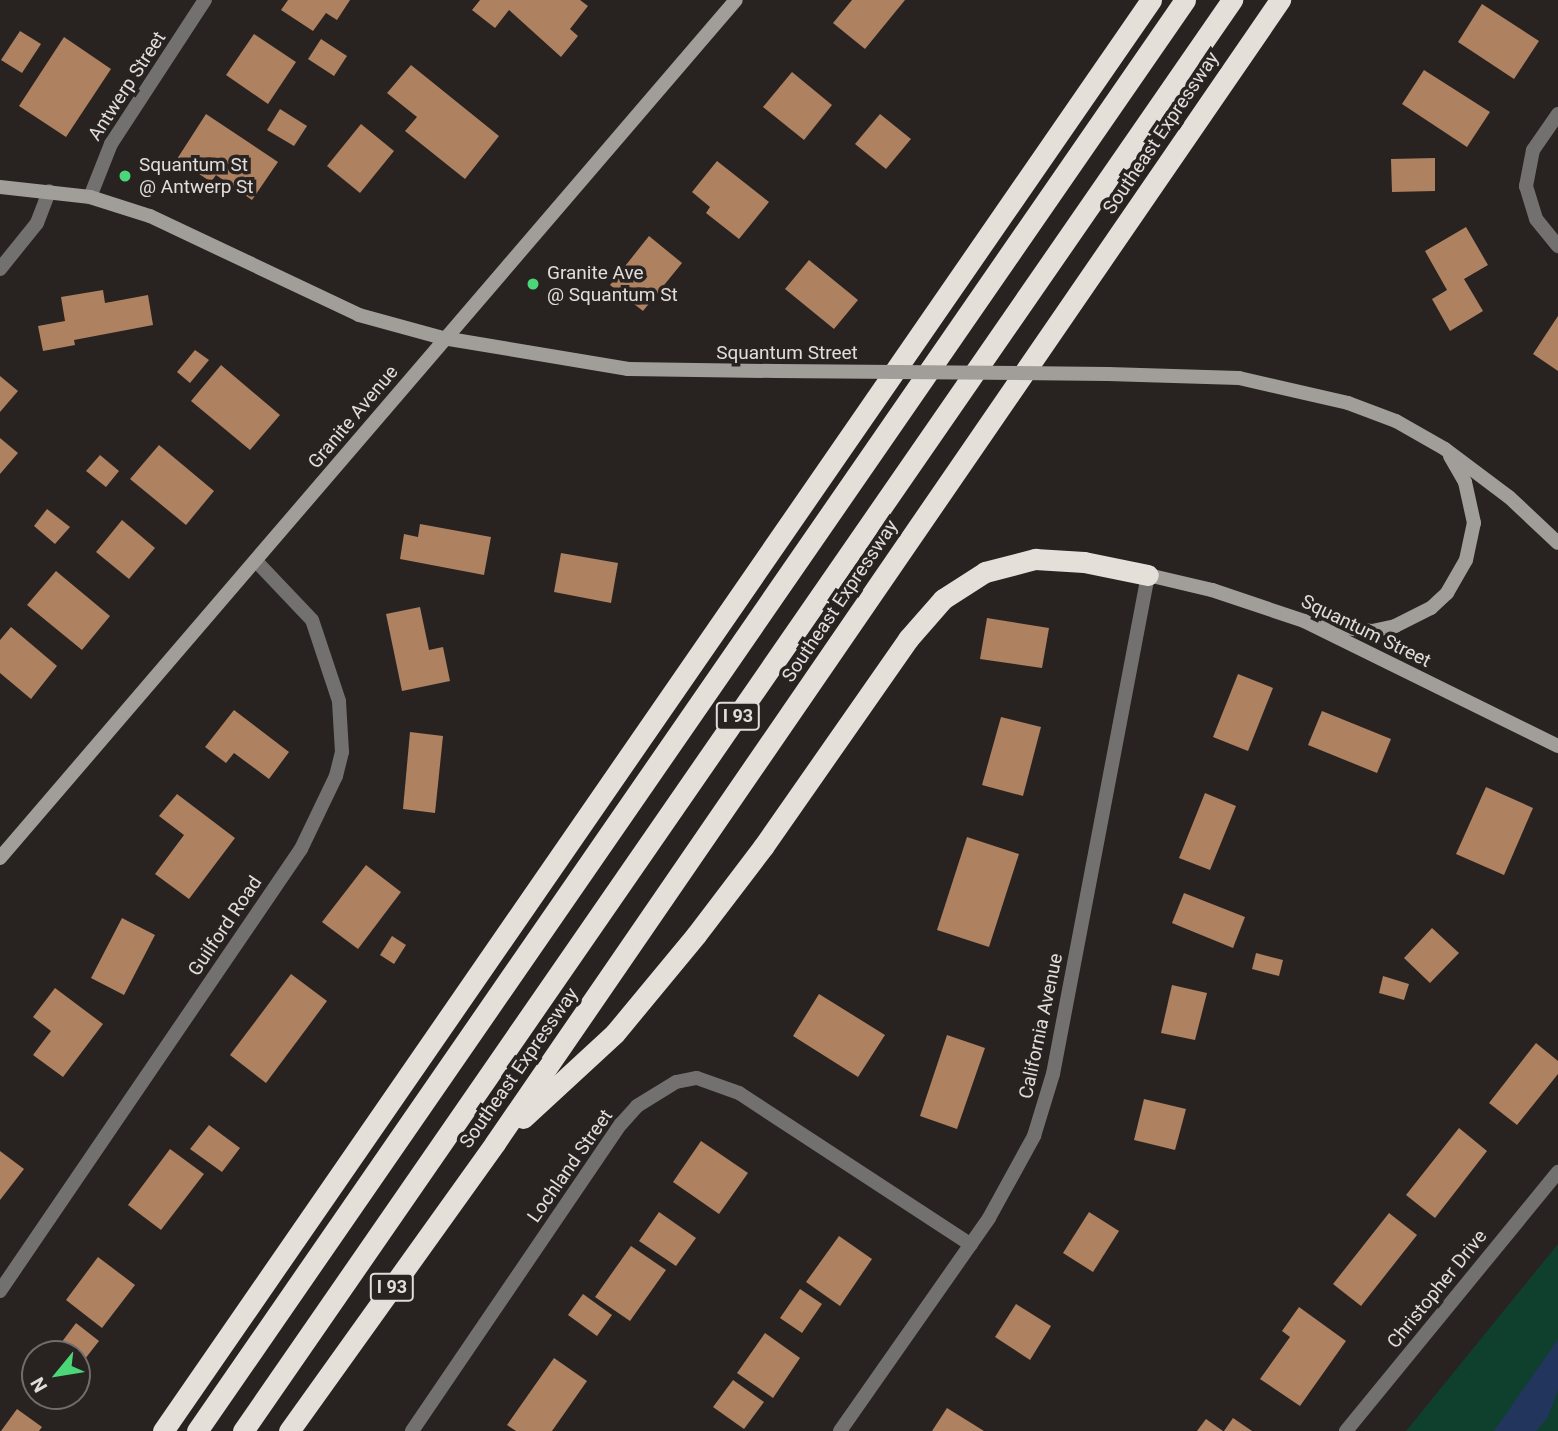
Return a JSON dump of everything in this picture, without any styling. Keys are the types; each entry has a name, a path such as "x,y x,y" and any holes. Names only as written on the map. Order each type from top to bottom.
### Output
{"highway":[{"path":"163,1431 1151,0"},
{"name":"I 93","path":"197,1431 1185,0"},
{"name":"I 93","path":"243,1431 1232,0"},
{"name":"Southeast Expressway","path":"289,1431 495,1143 1280,0"},
{"path":"495,1143 615,1033 730,892 908,639 943,599 985,572 1035,559 1084,562 1148,575"}],"main road":[{"name":"Granite Avenue","path":"0,858 257,562 443,338 736,0"},
{"name":"Squantum Street","path":"0,187 90,197 178,228 359,315 443,338 628,369 1108,374 1239,379 1300,389 1396,421 1445,449 1509,497 1558,542"},
{"path":"1304,621 1352,630 1395,626 1431,608 1447,593 1466,560 1474,523 1465,482 1445,449"},
{"name":"Squantum Street","path":"1148,575 1223,593 1304,621 1558,746"}],"street":[{"name":"Antwerp Street","path":"90,197 111,144 205,0"},
{"path":"1558,114 1534,150 1526,186 1536,219 1558,246"},
{"path":"0,269 37,223 49,191"},
{"name":"Guilford Road","path":"0,1291 301,849 336,776 342,752 339,701 312,620 257,562"},
{"name":"California Avenue","path":"840,1431 971,1245 1020,1164 1045,1104 1148,575"},
{"name":"Lochland Street","path":"412,1431 621,1124 637,1106 676,1082 697,1078 739,1093 971,1245"},
{"name":"Christopher Drive","path":"1346,1431 1558,1172"}],"green space":[{"path":"1558,1244 1558,1431 1406,1431"}],"water":[{"path":"1558,1339 1558,1390 1547,1419 1536,1431 1494,1431"}],"building":[{"path":"288,0 350,0 337,20 326,13 313,31 281,10"},
{"path":"480,0 580,0 588,6 570,29 578,36 561,57 509,10 495,28 472,10"},
{"path":"852,0 905,0 865,49 833,23"},
{"path":"1482,4 1539,41 1514,79 1458,42"},
{"path":"20,31 41,44 22,73 1,60"},
{"path":"254,34 296,62 268,104 226,75"},
{"path":"64,37 111,69 66,137 19,106"},
{"path":"321,39 347,56 334,76 308,59"},
{"path":"411,65 499,136 465,179 405,131 417,117 387,93"},
{"path":"1424,70 1490,112 1467,147 1402,104"},
{"path":"792,72 832,105 804,140 763,107"},
{"path":"280,109 307,126 294,146 267,130"},
{"path":"206,114 278,162 252,200 216,175 211,182 177,159"},
{"path":"880,114 911,139 886,169 855,144"},
{"path":"361,124 394,151 360,193 327,166"},
{"path":"1435,158 1435,191 1392,192 1391,159"},
{"path":"717,161 769,202 739,239 706,213 710,207 692,192"},
{"path":"1466,227 1488,265 1464,279 1483,311 1450,331 1432,299 1447,290 1425,251"},
{"path":"649,236 682,263 643,311 610,285"},
{"path":"809,260 858,300 834,329 785,289"},
{"path":"103,290 105,303 148,295 153,325 74,340 75,345 43,351 38,326 65,321 61,297"},
{"path":"1558,316 1558,371 1533,354"},
{"path":"195,350 209,360 190,383 177,372"},
{"path":"221,365 280,415 250,450 191,401"},
{"path":"0,376 18,391 0,412"},
{"path":"0,438 18,453 0,474"},
{"path":"159,445 214,491 186,525 130,479"},
{"path":"100,455 119,471 106,487 86,471"},
{"path":"47,509 70,527 55,544 34,526"},
{"path":"122,520 155,548 129,579 96,552"},
{"path":"420,524 491,537 484,575 400,559 404,534 418,537"},
{"path":"561,553 618,563 611,603 554,592"},
{"path":"56,571 110,616 82,650 27,605"},
{"path":"420,607 429,650 443,647 450,681 402,691 386,614"},
{"path":"987,618 1049,628 1042,668 980,659"},
{"path":"11,627 57,666 31,699 0,673 0,640"},
{"path":"1238,674 1273,688 1248,751 1213,737"},
{"path":"234,710 289,752 269,779 234,753 226,763 205,747"},
{"path":"1322,711 1391,739 1377,773 1308,745"},
{"path":"1001,717 1041,727 1023,796 982,785"},
{"path":"410,732 443,736 435,813 403,809"},
{"path":"1486,787 1533,808 1504,875 1456,854"},
{"path":"1205,793 1236,806 1210,870 1179,858"},
{"path":"177,794 235,838 189,899 155,874 184,835 159,816"},
{"path":"967,837 1019,854 989,947 937,930"},
{"path":"366,865 401,892 358,949 322,922"},
{"path":"1184,893 1245,917 1233,948 1172,923"},
{"path":"122,918 155,935 124,995 91,978"},
{"path":"1432,928 1459,953 1430,983 1404,958"},
{"path":"392,936 406,945 394,964 380,955"},
{"path":"1256,953 1283,960 1279,976 1252,969"},
{"path":"291,974 327,1001 266,1083 230,1055"},
{"path":"1383,976 1409,984 1404,1000 1379,993"},
{"path":"1172,985 1207,993 1195,1040 1161,1033"},
{"path":"55,988 103,1024 63,1077 33,1055 51,1031 33,1017"},
{"path":"819,994 885,1035 858,1077 793,1036"},
{"path":"947,1035 985,1048 957,1129 920,1116"},
{"path":"1536,1043 1558,1061 1558,1074 1517,1125 1489,1103"},
{"path":"1144,1099 1186,1109 1175,1150 1134,1140"},
{"path":"209,1125 240,1148 222,1172 190,1149"},
{"path":"1459,1128 1487,1151 1435,1218 1406,1195"},
{"path":"701,1141 748,1173 719,1214 673,1182"},
{"path":"170,1149 204,1174 161,1230 128,1205"},
{"path":"0,1151 24,1169 0,1200"},
{"path":"659,1212 696,1238 676,1266 639,1241"},
{"path":"1089,1212 1119,1231 1093,1272 1063,1253"},
{"path":"1389,1213 1417,1235 1361,1306 1333,1284"},
{"path":"839,1236 872,1259 840,1306 806,1282"},
{"path":"631,1246 666,1270 630,1321 595,1297"},
{"path":"98,1257 135,1285 102,1328 66,1300"},
{"path":"800,1289 822,1304 802,1333 780,1318"},
{"path":"583,1294 612,1315 597,1336 568,1315"},
{"path":"1016,1304 1051,1326 1030,1360 995,1337"},
{"path":"1299,1307 1346,1341 1300,1406 1260,1379 1290,1337 1282,1331"},
{"path":"76,1323 99,1341 91,1351 91,1340 63,1340"},
{"path":"765,1333 800,1358 773,1398 737,1373"},
{"path":"554,1358 587,1381 552,1431 516,1431 507,1425"},
{"path":"733,1380 764,1402 744,1429 713,1407"},
{"path":"947,1408 984,1431 932,1431"},
{"path":"17,1409 42,1427 39,1431 1,1431"},
{"path":"1233,1418 1252,1431 1224,1431"},
{"path":"1206,1419 1223,1431 1197,1431"}],"place":[{"name":"Squantum St @ Antwerp St","path":"125,176"},
{"name":"Granite Ave @ Squantum St","path":"533,284"}]}
